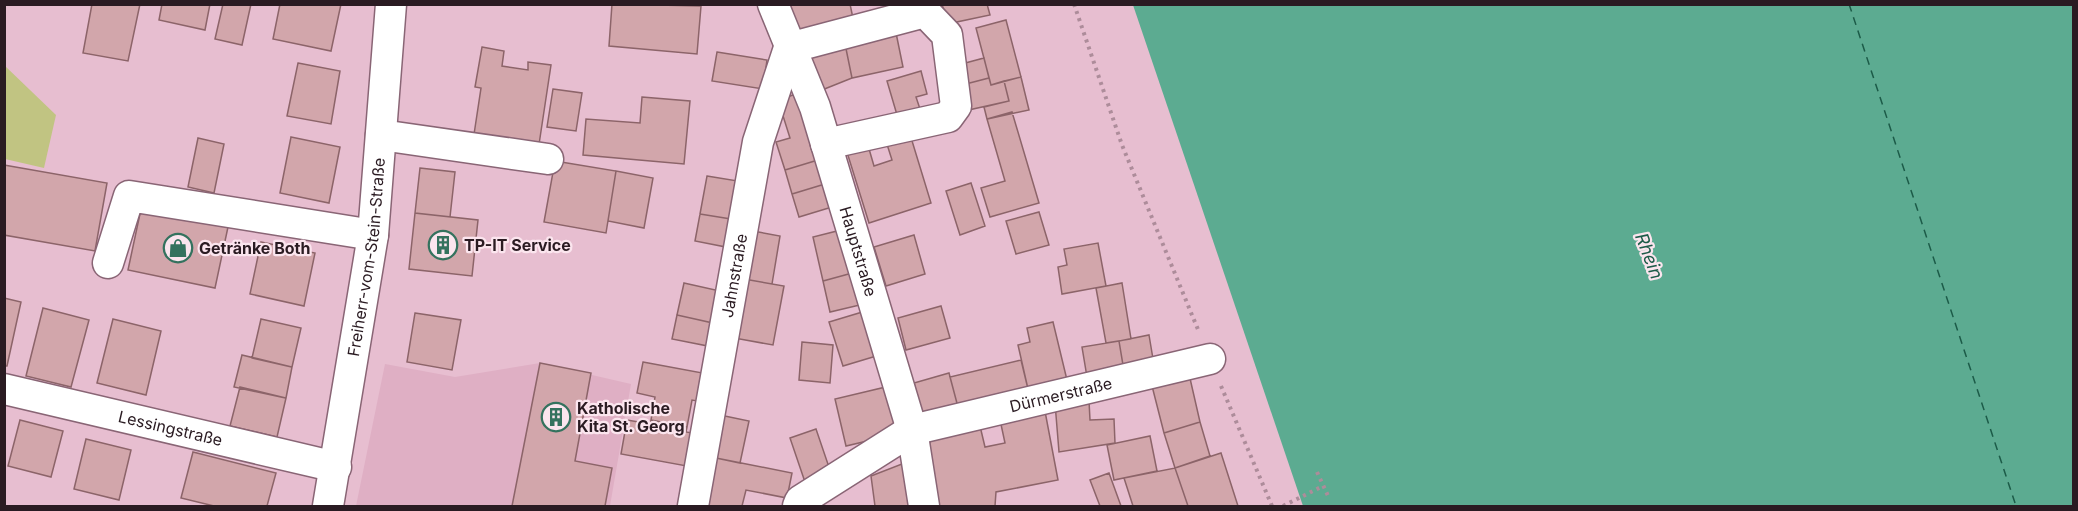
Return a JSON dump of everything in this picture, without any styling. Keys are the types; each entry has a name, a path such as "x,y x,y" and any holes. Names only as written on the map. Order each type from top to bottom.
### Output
{"street":[{"name":"Freiherr-vom-Stein-Straße","path":"328,507 373,235 392,4"},
{"name":"Hauptstraße","path":"773,4 815,107 912,430 924,507"},
{"path":"789,48 925,12 947,35 956,106 948,117 826,144"},
{"name":"Jahnstraße","path":"693,507 700,452 758,142 789,48"},
{"path":"381,135 548,159"},
{"path":"108,263 129,196 373,235"},
{"name":"Dürmerstraße","path":"798,507 800,501 912,430 1210,359"},
{"name":"Lessingstraße","path":"4,389 336,467"}],"path":[{"path":"1074,4 1122,145 1272,507"},
{"path":"1317,472 1329,498"},
{"path":"1283,507 1323,486"}],"shaded area":[{"path":"4,65 56,115 44,168 5,159"},
{"path":"540,363 631,384 610,506 356,506 385,364 455,377"}],"water":[{"name":"Rhein","path":"1133,5 2073,5 2073,506 1303,506"}],"building":[{"path":"92,4 140,4 128,61 83,53"},
{"path":"162,4 210,4 205,30 159,20"},
{"path":"223,4 251,4 242,45 215,39"},
{"path":"280,4 341,4 331,51 273,39"},
{"path":"612,4 701,6 697,54 609,46"},
{"path":"789,4 850,4 854,23 796,37"},
{"path":"942,4 987,4 990,15 947,24"},
{"path":"1006,20 1021,77 991,85 976,28"},
{"path":"895,28 903,67 852,78 844,39"},
{"path":"844,39 852,78 817,92 801,53"},
{"path":"482,47 504,51 502,66 528,70 528,62 551,65 538,151 473,141 481,88 475,87"},
{"path":"717,52 767,60 763,89 712,81"},
{"path":"984,58 989,78 958,86 954,66"},
{"path":"298,63 340,71 331,124 287,116"},
{"path":"921,71 927,94 916,97 923,118 900,125 887,81"},
{"path":"1021,77 1029,110 987,119 984,107 1009,101 1004,81"},
{"path":"989,78 991,85 1004,81 1009,101 964,111 958,86"},
{"path":"553,89 582,93 576,131 547,127"},
{"path":"796,94 818,160 785,170 776,142 790,138 778,100"},
{"path":"642,97 690,101 684,164 583,155 586,119 640,123"},
{"path":"1012,112 1039,203 990,217 981,188 1005,181 987,119"},
{"path":"909,131 931,203 869,223 846,149 867,142 874,166 892,160 885,138"},
{"path":"291,137 340,147 329,203 280,193"},
{"path":"198,138 224,144 214,193 188,187"},
{"path":"818,160 825,184 792,194 785,170"},
{"path":"555,161 616,171 606,233 544,222"},
{"path":"4,165 107,183 95,251 4,235"},
{"path":"420,168 455,172 450,217 415,213"},
{"path":"616,171 653,178 644,228 608,221"},
{"path":"707,176 738,181 731,219 700,214"},
{"path":"971,183 985,226 960,235 946,191"},
{"path":"825,184 832,207 799,217 792,194"},
{"name":"Getränke Both","path":"141,209 228,227 215,288 128,270"},
{"path":"1039,212 1049,245 1016,254 1006,221"},
{"name":"TP-IT Service","path":"415,213 478,220 472,276 409,269"},
{"path":"700,214 731,219 726,247 695,241"},
{"path":"845,229 856,272 823,281 813,237"},
{"path":"753,231 780,236 772,284 744,279"},
{"path":"914,235 925,274 886,286 874,247"},
{"path":"261,242 315,253 304,306 250,294"},
{"path":"1098,243 1106,286 1062,294 1058,267 1067,265 1064,249"},
{"path":"856,272 864,304 830,312 823,281"},
{"path":"744,279 784,286 773,345 734,338"},
{"path":"684,283 720,291 713,323 677,315"},
{"path":"1122,283 1131,339 1106,343 1096,288"},
{"path":"4,298 21,302 7,366 4,366"},
{"path":"941,306 950,338 906,350 898,318"},
{"path":"43,308 89,320 71,387 26,376"},
{"path":"869,310 883,354 843,366 829,322"},
{"path":"415,313 461,320 452,370 407,362"},
{"path":"677,315 713,323 708,346 672,339"},
{"path":"113,319 161,331 146,395 97,383"},
{"path":"261,319 301,328 292,367 252,358"},
{"path":"1053,322 1067,380 1028,389 1018,345 1030,342 1027,328"},
{"path":"1149,335 1154,365 1124,371 1119,341"},
{"path":"1119,341 1124,371 1087,377 1082,347"},
{"path":"802,342 833,345 830,383 799,380"},
{"path":"242,355 292,367 286,398 234,387"},
{"path":"1021,360 1028,389 958,407 950,377"},
{"path":"643,362 708,374 703,402 692,400 687,427 651,420 655,397 637,393"},
{"name":"Katholische Kita St. Georg","path":"540,363 591,373 575,461 612,468 605,506 512,506"},
{"path":"949,373 958,407 922,416 914,383"},
{"path":"1189,374 1200,422 1164,433 1151,382"},
{"path":"890,386 901,433 846,446 835,399"},
{"path":"240,387 286,398 277,437 230,426"},
{"path":"1089,401 1090,420 1114,419 1115,443 1059,452 1055,403"},
{"path":"1044,406 1058,480 996,492 995,506 934,506 925,456 930,442 937,435 980,426 985,447 1005,443 999,415"},
{"path":"720,415 749,421 740,463 711,457"},
{"path":"20,420 63,431 51,477 8,466"},
{"path":"627,420 650,424 651,420 687,427 686,432 698,434 692,467 621,454"},
{"path":"1200,422 1210,456 1175,468 1164,433"},
{"path":"816,429 832,476 806,485 790,438"},
{"path":"1150,436 1157,471 1114,480 1107,445"},
{"path":"86,439 131,450 119,500 74,489"},
{"path":"193,452 276,473 267,506 214,506 181,498"},
{"path":"1221,453 1238,506 1188,506 1175,468"},
{"path":"711,457 792,473 787,498 746,490 742,506 701,506"},
{"path":"907,462 913,506 875,506 871,476"},
{"path":"1175,468 1188,506 1133,506 1124,478"},
{"path":"1109,473 1121,506 1100,506 1090,480"}],"ferry route":[{"path":"1849,4 2016,506"}],"place":[{"name":"TP-IT Service","path":"443,245"},
{"name":"Getränke Both","path":"178,248"},
{"name":"Katholische Kita St. Georg","path":"556,417"}]}
